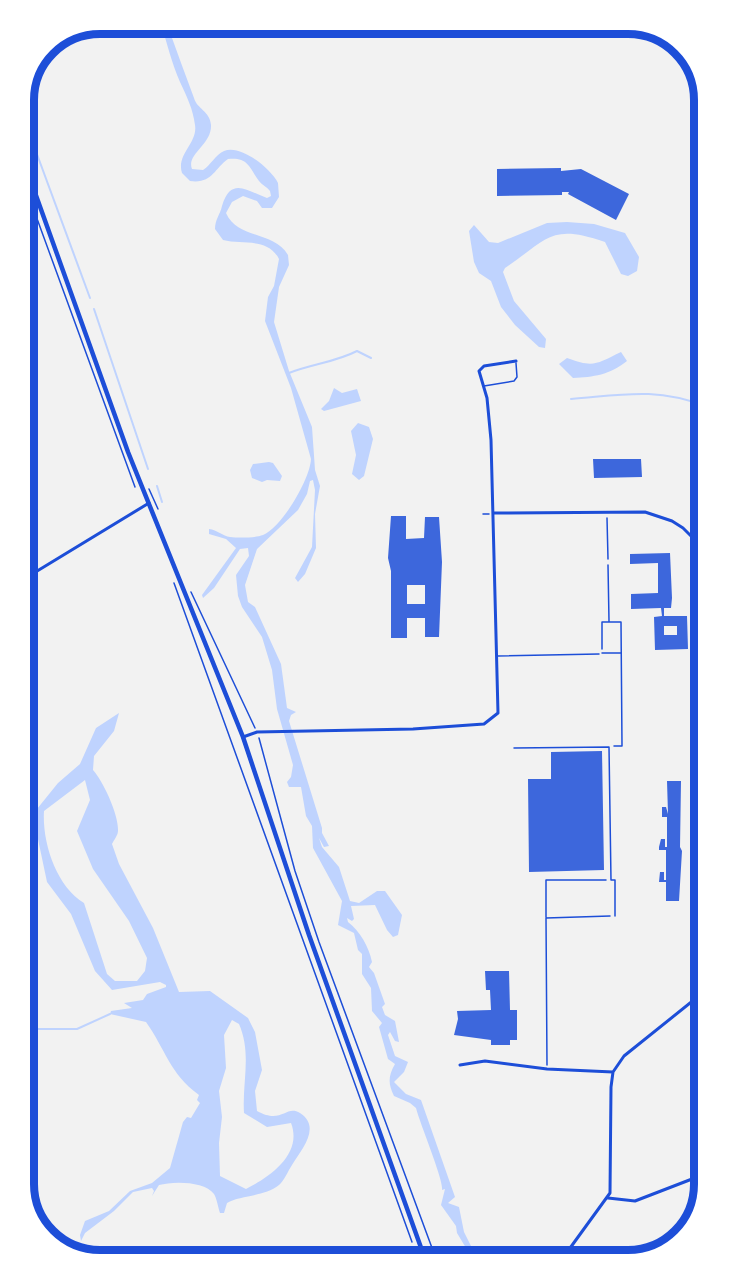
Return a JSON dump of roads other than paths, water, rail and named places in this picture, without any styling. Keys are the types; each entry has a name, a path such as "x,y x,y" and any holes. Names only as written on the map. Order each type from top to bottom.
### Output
{"main road":[{"path":"35,193 142,493 149,503 243,737 309,935 422,1250"}],"street":[{"path":"243,737 257,732 271,731 306,732 487,724 498,713 491,440 479,374 482,367 516,361"},
{"path":"35,573 149,503"},
{"path":"493,513 645,512 664,518 683,528 694,539"},
{"path":"568,1250 577,1235 603,1206 612,1183 610,1114 613,1072 624,1056 694,1001"},
{"path":"460,1065 485,1061 547,1069 613,1072"},
{"path":"608,1198 635,1201 694,1178"}],"lane":[{"path":"483,386 514,381 517,377 516,361"},
{"path":"496,656 600,653"},
{"path":"514,748 609,747 611,880 615,880 615,916"}],"water":[{"path":"164,34 171,34 196,102 210,120 208,138 193,159 192,169 203,170 224,151 239,151 255,159 269,171 278,183 279,197 272,208 262,208 257,201 243,196 232,202 226,213 238,227 274,242 288,255 289,265 279,287 274,322 289,371 312,427 315,470 320,486 315,514 316,548 305,574 298,582 295,578 312,547 315,490 313,480 310,481 307,494 298,510 257,549 245,585 248,602 255,607 281,664 287,708 296,712 291,715 289,721 322,833 329,846 324,847 319,838 322,847 339,867 350,901 359,903 377,891 385,891 402,915 398,935 393,937 375,905 351,906 354,919 352,921 347,918 369,951 372,962 369,967 374,973 385,1004 382,1007 385,1015 395,1021 399,1042 395,1041 390,1032 388,1035 395,1056 408,1062 404,1072 394,1082 406,1094 421,1100 455,1197 448,1203 459,1207 464,1232 473,1250 465,1250 456,1226 441,1205 445,1189 442,1190 416,1108 394,1096 392,1092 390,1076 395,1064 388,1059 379,1027 382,1023 372,1011 371,988 362,974 362,954 358,950 354,933 338,925 342,901 313,848 312,826 306,816 301,787 289,787 287,782 291,777 293,765 277,709 272,670 262,637 242,607 238,596 236,575 249,556 248,548 240,549 214,588 203,598 202,595 236,548 226,539 209,534 209,529 237,538 260,536 270,531 286,513 300,490 306,479 311,459 291,388 265,321 268,297 274,286 279,259 268,247 254,243 223,240 215,229 222,206 230,191 240,188 267,198 271,196 270,191 259,181 247,164 240,160 228,159 212,175 203,180 190,181 182,173 182,160 193,137 195,125 191,108 174,68"},
{"path":"547,223 594,224 625,233 639,257 637,271 628,276 621,274 605,242 572,234 550,237 505,268 503,272 514,301 546,339 545,348 539,347 515,325 501,307 491,281 479,273 474,262 469,231 474,225 489,242 498,243"},
{"path":"621,352 627,361 608,372 595,376 573,378 559,364 567,358 583,363 595,363"},
{"path":"334,388 342,393 357,389 361,401 324,411 321,409 329,401"},
{"path":"358,423 369,427 373,439 364,476 359,480 352,474 356,455 351,431"},
{"path":"273,463 282,476 280,481 262,482 252,478 250,470 253,464"},
{"path":"119,713 114,731 94,756 93,770 106,790 116,816 118,833 112,844 119,864 153,928 179,992 210,991 248,1018 255,1032 262,1070 255,1091 257,1111 272,1116 295,1111 306,1119 310,1132 304,1146 279,1185 266,1192 232,1200 227,1203 224,1213 220,1213 214,1194 204,1187 188,1183 159,1185 152,1196 154,1191 152,1188 133,1192 114,1211 85,1233 81,1241 80,1235 85,1221 109,1211 130,1191 152,1183 170,1168 183,1122 187,1117 191,1118 200,1103 197,1100 199,1095 174,1070 146,1022 110,1014 111,1011 132,1008 124,1003 143,1000 147,994 166,987 166,985 160,982 112,990 95,971 71,914 47,882 35,825 37,809 58,783 80,764 96,728","holes":["85,780 90,800 77,831 93,869 129,921 147,958 145,971 137,981 115,981 107,974 84,903 66,886 48,849 44,811","232,1020 239,1024 245,1046 244,1113 267,1127 291,1123 293,1134 292,1145 282,1163 265,1178 246,1189 220,1176 219,1143 222,1117 219,1091 226,1068 224,1035"]}],"waterway":[{"path":"35,149 90,298"},
{"path":"94,309 148,469"},
{"path":"289,373 357,351 371,358"},
{"path":"571,399 623,394 654,394 694,402"},
{"path":"157,486 162,502"},
{"path":"34,1029 77,1029 110,1014"}]}
